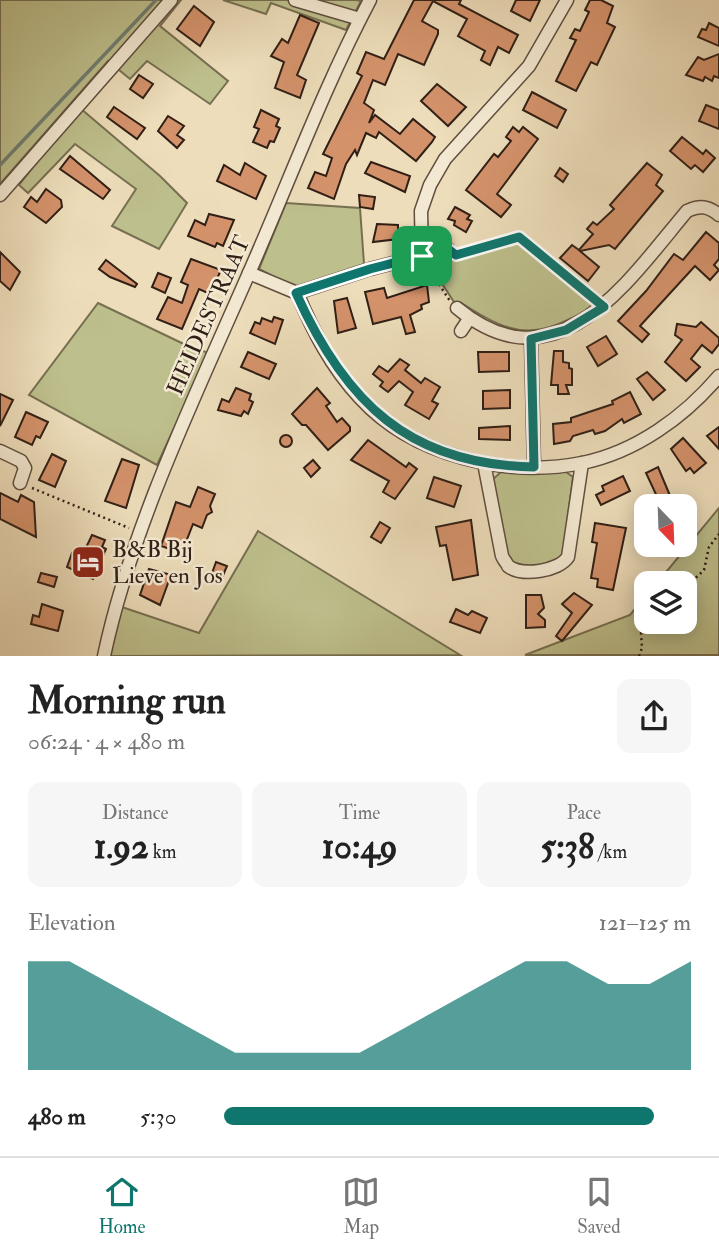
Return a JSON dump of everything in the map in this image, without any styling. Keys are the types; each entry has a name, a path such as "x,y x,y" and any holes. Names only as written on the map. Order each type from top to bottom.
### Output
{"street":[{"path":"0,195 171,0"},
{"path":"295,0 360,19"},
{"name":"HEIDESTRAAT","path":"104,656 110,626 181,428 370,0"},
{"path":"422,256 421,211 430,185 445,159 529,66 567,0"},
{"path":"457,309 487,328 531,339 566,330 604,307 687,211 697,206 710,208 719,215"},
{"path":"249,273 296,293 448,249"},
{"path":"296,293 315,336 361,399 405,433 444,452 484,463 534,467 582,463 625,449 669,424 701,397 719,376"},
{"path":"461,331 470,319"},
{"path":"531,339 534,467"},
{"path":"0,451 21,461 25,468 20,483"},
{"path":"484,463 502,556 508,566 519,570 552,569 563,565 568,557 582,463"}],"path":[{"path":"448,249 456,255 519,237 604,307"},
{"path":"422,256 457,309"},
{"path":"20,483 142,534"},
{"path":"697,577 704,570 709,547 719,534"},
{"path":"639,656 642,648 641,634"}],"green space":[{"path":"0,0 181,0 160,26 228,81 210,104 147,61 130,79 108,61 0,184"},
{"path":"223,0 361,1 346,30 271,3 266,14"},
{"path":"80,108 160,176 187,203 159,249 112,226 136,189 75,144 28,193 19,185"},
{"path":"286,203 360,208 364,264 294,287 259,269"},
{"path":"518,238 597,305 543,329 513,329 480,315 460,302 456,305 428,262"},
{"path":"98,303 188,346 209,353 157,465 29,395"},
{"path":"502,471 566,472 573,477 563,554 552,565 518,566 507,559 491,481"},
{"path":"719,508 719,655 525,655 630,615 634,610 634,634 697,634 697,571 667,571 678,557 697,557 697,535"},
{"path":"258,531 460,655 110,656 122,607 199,633"}],"building":[{"path":"414,0 461,0 459,4 518,35 509,53 498,47 490,65 481,60 485,51 458,36 467,19 433,1 422,21 438,30 438,34 424,65 398,54 385,85 373,80 364,103 374,110 369,123 375,115 400,134 413,119 435,137 432,142 416,161 379,132 376,138 366,133 357,155 355,150 346,164 334,199 308,188 315,172 326,176 332,158 323,154 362,76 357,73 366,52 384,59"},
{"path":"516,0 540,0 530,21 511,11"},
{"path":"590,0 601,0 613,6 607,23 615,27 597,65 591,62 576,91 556,81 576,40 570,38 575,29 580,31 589,12 585,10"},
{"path":"194,6 214,22 200,46 177,29"},
{"path":"300,15 319,23 297,75 306,80 300,98 275,88 284,62 271,56 282,39 288,43"},
{"path":"709,23 719,28 719,46 698,37"},
{"path":"719,54 719,78 714,76 712,81 705,77 703,81 686,75 698,57 704,60"},
{"path":"139,75 153,84 143,98 130,89"},
{"path":"437,84 466,107 448,126 421,101"},
{"path":"532,92 566,110 557,128 523,110"},
{"path":"706,105 719,110 719,129 699,121"},
{"path":"114,107 145,128 137,139 107,117"},
{"path":"261,110 279,119 276,126 280,128 274,142 270,141 267,148 253,142 259,129 254,127"},
{"path":"168,116 184,126 177,135 184,140 177,148 158,131"},
{"path":"513,127 519,132 523,127 538,139 497,194 511,205 501,217 466,190 494,154 498,157 511,141 506,137"},
{"path":"682,137 703,154 706,150 715,158 703,172 695,165 691,169 670,151"},
{"path":"70,156 110,190 103,199 60,169"},
{"path":"371,162 410,176 405,192 365,173"},
{"path":"245,163 266,176 256,199 217,181 224,165 240,175"},
{"path":"647,163 662,175 656,185 663,191 615,249 609,245 580,251 599,267 588,281 560,258 572,245 579,250 593,234 587,229 593,222 597,225 614,209 610,205"},
{"path":"560,168 568,174 563,182 555,176"},
{"path":"46,189 61,200 62,207 46,223 24,207 31,197 37,202"},
{"path":"359,195 375,197 373,209 360,207"},
{"path":"455,207 470,215 467,219 472,221 466,232 454,225 455,221 448,219"},
{"path":"209,214 234,220 223,246 217,243 215,247 188,236 195,220 205,225"},
{"path":"377,224 398,225 398,239 373,242"},
{"path":"706,232 719,243 719,259 714,265 719,270 710,280 695,266 640,326 649,334 642,342 618,321 646,291 674,254 683,260"},
{"path":"0,252 20,272 10,290 0,281"},
{"path":"191,259 221,270 210,294 199,289 182,329 157,319 168,297 182,303 188,285 181,282"},
{"path":"106,260 137,284 135,287 110,277 99,269"},
{"path":"158,273 171,278 165,293 152,287"},
{"path":"427,285 429,302 410,315 415,332 406,334 401,317 373,324 365,292 384,288 387,298"},
{"path":"347,298 356,328 338,333 334,301"},
{"path":"274,317 283,320 275,344 250,333 255,322 260,324 262,318 272,322"},
{"path":"701,322 719,338 719,344 712,353 702,345 691,359 700,367 686,381 665,362 682,340 675,335 677,324 696,327"},
{"path":"606,336 617,354 598,366 587,347"},
{"path":"554,351 563,351 563,362 569,363 569,368 572,369 572,385 566,385 569,394 558,394 558,385 551,385"},
{"path":"248,352 276,364 269,379 241,367"},
{"path":"478,352 509,352 509,371 479,372"},
{"path":"400,359 409,365 405,370 421,383 425,378 440,387 432,401 438,404 429,419 405,405 413,392 399,381 388,392 380,386 383,382 373,374 379,366 388,372"},
{"path":"647,372 665,390 653,400 637,379"},
{"path":"236,388 251,394 249,400 253,402 248,414 244,411 241,416 218,410 222,399 229,402"},
{"path":"317,388 330,403 326,406 337,422 342,418 350,427 350,431 328,450 306,425 302,425 292,414"},
{"path":"510,390 510,408 483,409 483,391"},
{"path":"630,392 641,414 624,423 622,419 605,431 595,434 593,430 573,436 570,441 554,444 553,424 571,422 571,418 613,404 612,401"},
{"path":"0,394 13,400 0,426"},
{"path":"26,412 48,422 40,438 36,436 32,445 15,437"},
{"path":"510,426 510,440 479,439 479,428"},
{"path":"719,427 719,449 707,436"},
{"path":"286,435 292,441 286,447 280,441"},
{"path":"683,438 706,463 694,473 690,468 686,471 671,449"},
{"path":"368,440 406,467 409,463 417,469 395,499 383,492 389,481 351,460"},
{"path":"52,454 66,461 55,487 39,480"},
{"path":"122,459 139,465 126,508 105,501"},
{"path":"313,460 320,468 311,477 304,468"},
{"path":"658,467 669,494 656,494 646,473"},
{"path":"623,476 630,491 601,505 596,495 604,491 602,486"},
{"path":"434,477 461,486 454,507 427,498"},
{"path":"198,487 215,494 210,506 212,512 207,515 202,528 193,524 186,542 191,544 187,555 161,546 176,502 190,507"},
{"path":"0,493 18,502 21,495 34,502 36,537 0,519"},
{"path":"471,520 478,575 453,580 446,545 440,546 436,527"},
{"path":"380,522 390,528 381,543 371,537"},
{"path":"595,523 626,528 613,590 597,587 598,579 591,578 597,543 592,542"},
{"path":"92,535 105,540 102,547 106,549 93,579 67,567 72,553 82,556"},
{"path":"216,562 227,566 221,580 211,576"},
{"path":"149,569 171,575 160,605 140,595"},
{"path":"41,573 57,577 54,587 38,582"},
{"path":"574,593 592,605 562,641 556,636 572,613 562,604"},
{"path":"526,595 541,595 544,608 538,614 545,620 545,627 526,628"},
{"path":"42,604 63,611 58,631 31,624 33,615 39,617"},
{"path":"456,609 468,615 472,611 487,618 480,633 450,622"}],"waterway":[{"path":"0,165 156,0"}],"place":[{"name":"B&B Bij Lieve en Jos","path":"88,562"}],"route":[{"path":"519,237 604,307 566,330 531,339 534,467 484,463 444,452 405,433 361,399 334,366 315,336 296,293 370,269 422,256 448,249 456,255 519,237"}]}
